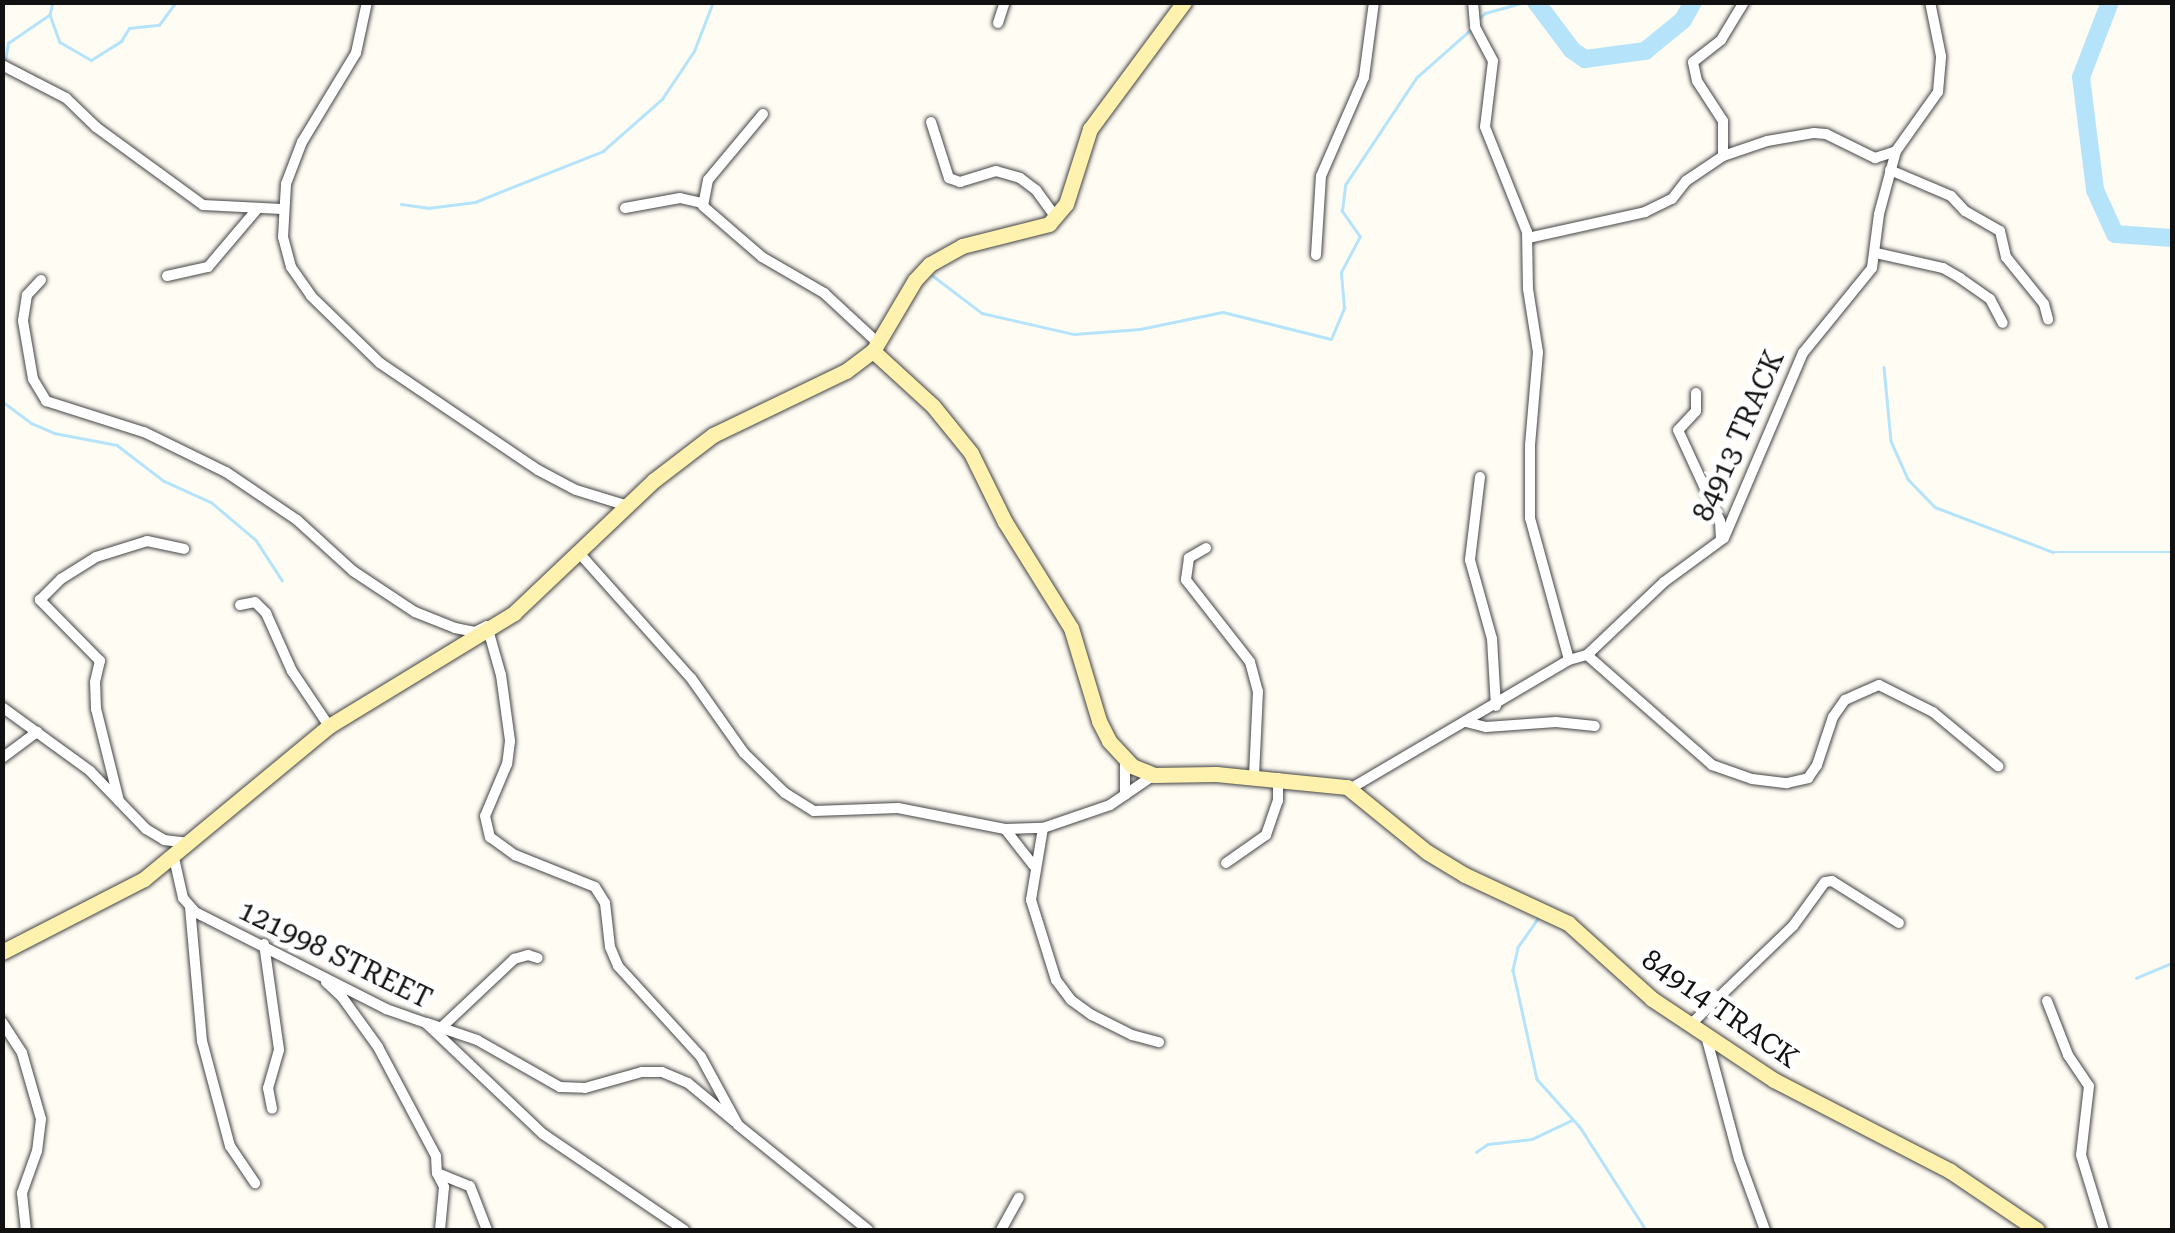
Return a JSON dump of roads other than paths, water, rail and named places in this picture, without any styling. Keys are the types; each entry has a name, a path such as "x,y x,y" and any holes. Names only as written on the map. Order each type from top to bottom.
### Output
{"street":[{"path":"367,2 356,53 293,162 282,209 285,250 298,280 380,364 548,476 628,506"},
{"path":"998,23 1005,2"},
{"path":"41,280 26,295 22,322 33,379 46,401 83,416 144,432 226,472 297,520 353,571 416,612 475,632 514,614 628,506 713,435 819,387 875,347 915,280 930,264 962,246 1029,231 1056,218 1066,204 1090,128 1184,2"},
{"path":"1316,255 1320,176 1364,77 1374,2"},
{"path":"1473,2 1474,27 1493,61 1485,127 1528,238 1528,290 1538,352 1530,444 1530,518 1569,660"},
{"path":"1722,156 1723,121 1698,81 1693,62 1720,40 1744,2"},
{"name":"84913 TRACK","path":"1587,656 1664,582 1711,549 1731,526 1803,353 1866,278 1876,253 1896,151 1938,92 1941,56 1930,2"},
{"path":"2,65 66,98 96,127 192,199 203,204 282,209"},
{"path":"702,203 708,180 763,114"},
{"path":"931,122 949,178 960,182 996,171 1020,178 1036,190 1056,218"},
{"path":"1528,238 1626,218 1660,206 1722,156 1767,141 1826,134 1828,139 1874,158 1896,151"},
{"path":"1890,170 1951,196 1965,210 2000,231 2006,258 2044,304 2048,319"},
{"path":"625,208 680,198 702,203 726,230 824,293 933,406 971,453 1016,541 1063,612 1099,721 1124,760 1154,776 1254,776 1342,788 1496,706 1569,660 1587,656 1712,765 1752,780 1786,783 1808,778 1817,765 1833,716 1845,700 1879,686 1933,712 1998,766"},
{"path":"166,276 208,266 258,208"},
{"path":"1876,253 1943,268 1990,299 2002,323"},
{"path":"1696,393 1696,412 1678,430 1720,521 1722,538 1711,549"},
{"path":"1480,477 1470,560 1492,640 1496,706"},
{"path":"119,801 94,699 100,661 40,600 60,579 96,557 147,541 184,550"},
{"path":"1206,548 1188,558 1186,580 1250,662 1258,691 1254,776"},
{"path":"580,554 692,678 744,753 801,804 823,813 898,808 1005,828 1043,828 1110,805 1154,776"},
{"path":"240,605 255,602 266,613 292,670 329,726"},
{"path":"2,952 127,890 174,858 329,726 487,626"},
{"path":"487,626 501,675 510,741 485,828 499,846 584,880 601,892 610,947 618,966 701,1057 738,1125"},
{"path":"2,707 90,770 155,836 191,844"},
{"path":"1465,722 1486,726 1556,722 1595,726"},
{"path":"2,758 37,732"},
{"path":"1124,760 1125,795"},
{"path":"1226,863 1266,835 1278,801 1278,778"},
{"name":"84914 TRACK","path":"1342,788 1372,804 1428,852 1466,876 1568,922 1652,999 1690,1025 1874,1135 1950,1171 2037,1230"},
{"path":"1005,828 1034,866"},
{"path":"1043,828 1031,900 1061,988 1071,1000 1115,1028 1159,1042"},
{"path":"174,858 190,906 202,1041 230,1146 255,1183"},
{"path":"1690,1025 1792,926 1826,882 1832,881 1899,922"},
{"name":"121998 STREET","path":"190,906 386,1008 426,1023 543,1134 684,1230"},
{"path":"264,944 279,1050 268,1088 272,1109"},
{"path":"443,1026 514,959 528,955 538,958"},
{"path":"310,968 342,996 378,1046 436,1156 437,1173 444,1187 440,1230"},
{"path":"2048,1000 2068,1055 2089,1086 2082,1155 2104,1230"},
{"path":"2,1022 22,1053 41,1119 38,1152 22,1193 26,1230"},
{"path":"426,1023 443,1026 560,1086 586,1088 642,1072 662,1072 688,1083 868,1230"},
{"path":"1706,1035 1739,1158 1765,1230"},
{"path":"437,1173 470,1186 487,1230"},
{"path":"1001,1230 1020,1198"}],"waterway":[{"path":"53,2 50,15 60,42 91,60 121,41 129,28 159,25 176,2"},
{"path":"401,204 428,208 475,202 603,151 662,99 694,51 713,2"},
{"path":"1477,20 1485,13 1525,2"},
{"path":"1536,2 1572,50 1585,59 1645,51 1683,20 1693,2"},
{"path":"2110,2 2081,77 2095,190 2115,234 2172,238"},
{"path":"5,60 8,43 49,15"},
{"path":"932,275 982,313 1074,334 1140,329 1223,312 1331,339 1344,308 1341,272 1360,237 1342,211 1345,185 1416,78 1470,30"},
{"path":"1884,367 1891,441 1908,479 1935,507 2053,552 2172,552"},
{"path":"2,401 31,423 54,433 117,445 164,481 211,502 256,540 282,580"},
{"path":"1540,916 1518,948 1513,970 1537,1079 1580,1127 1646,1230"},
{"path":"2136,978 2172,963"},
{"path":"1476,1152 1488,1144 1532,1139 1572,1120"}]}
